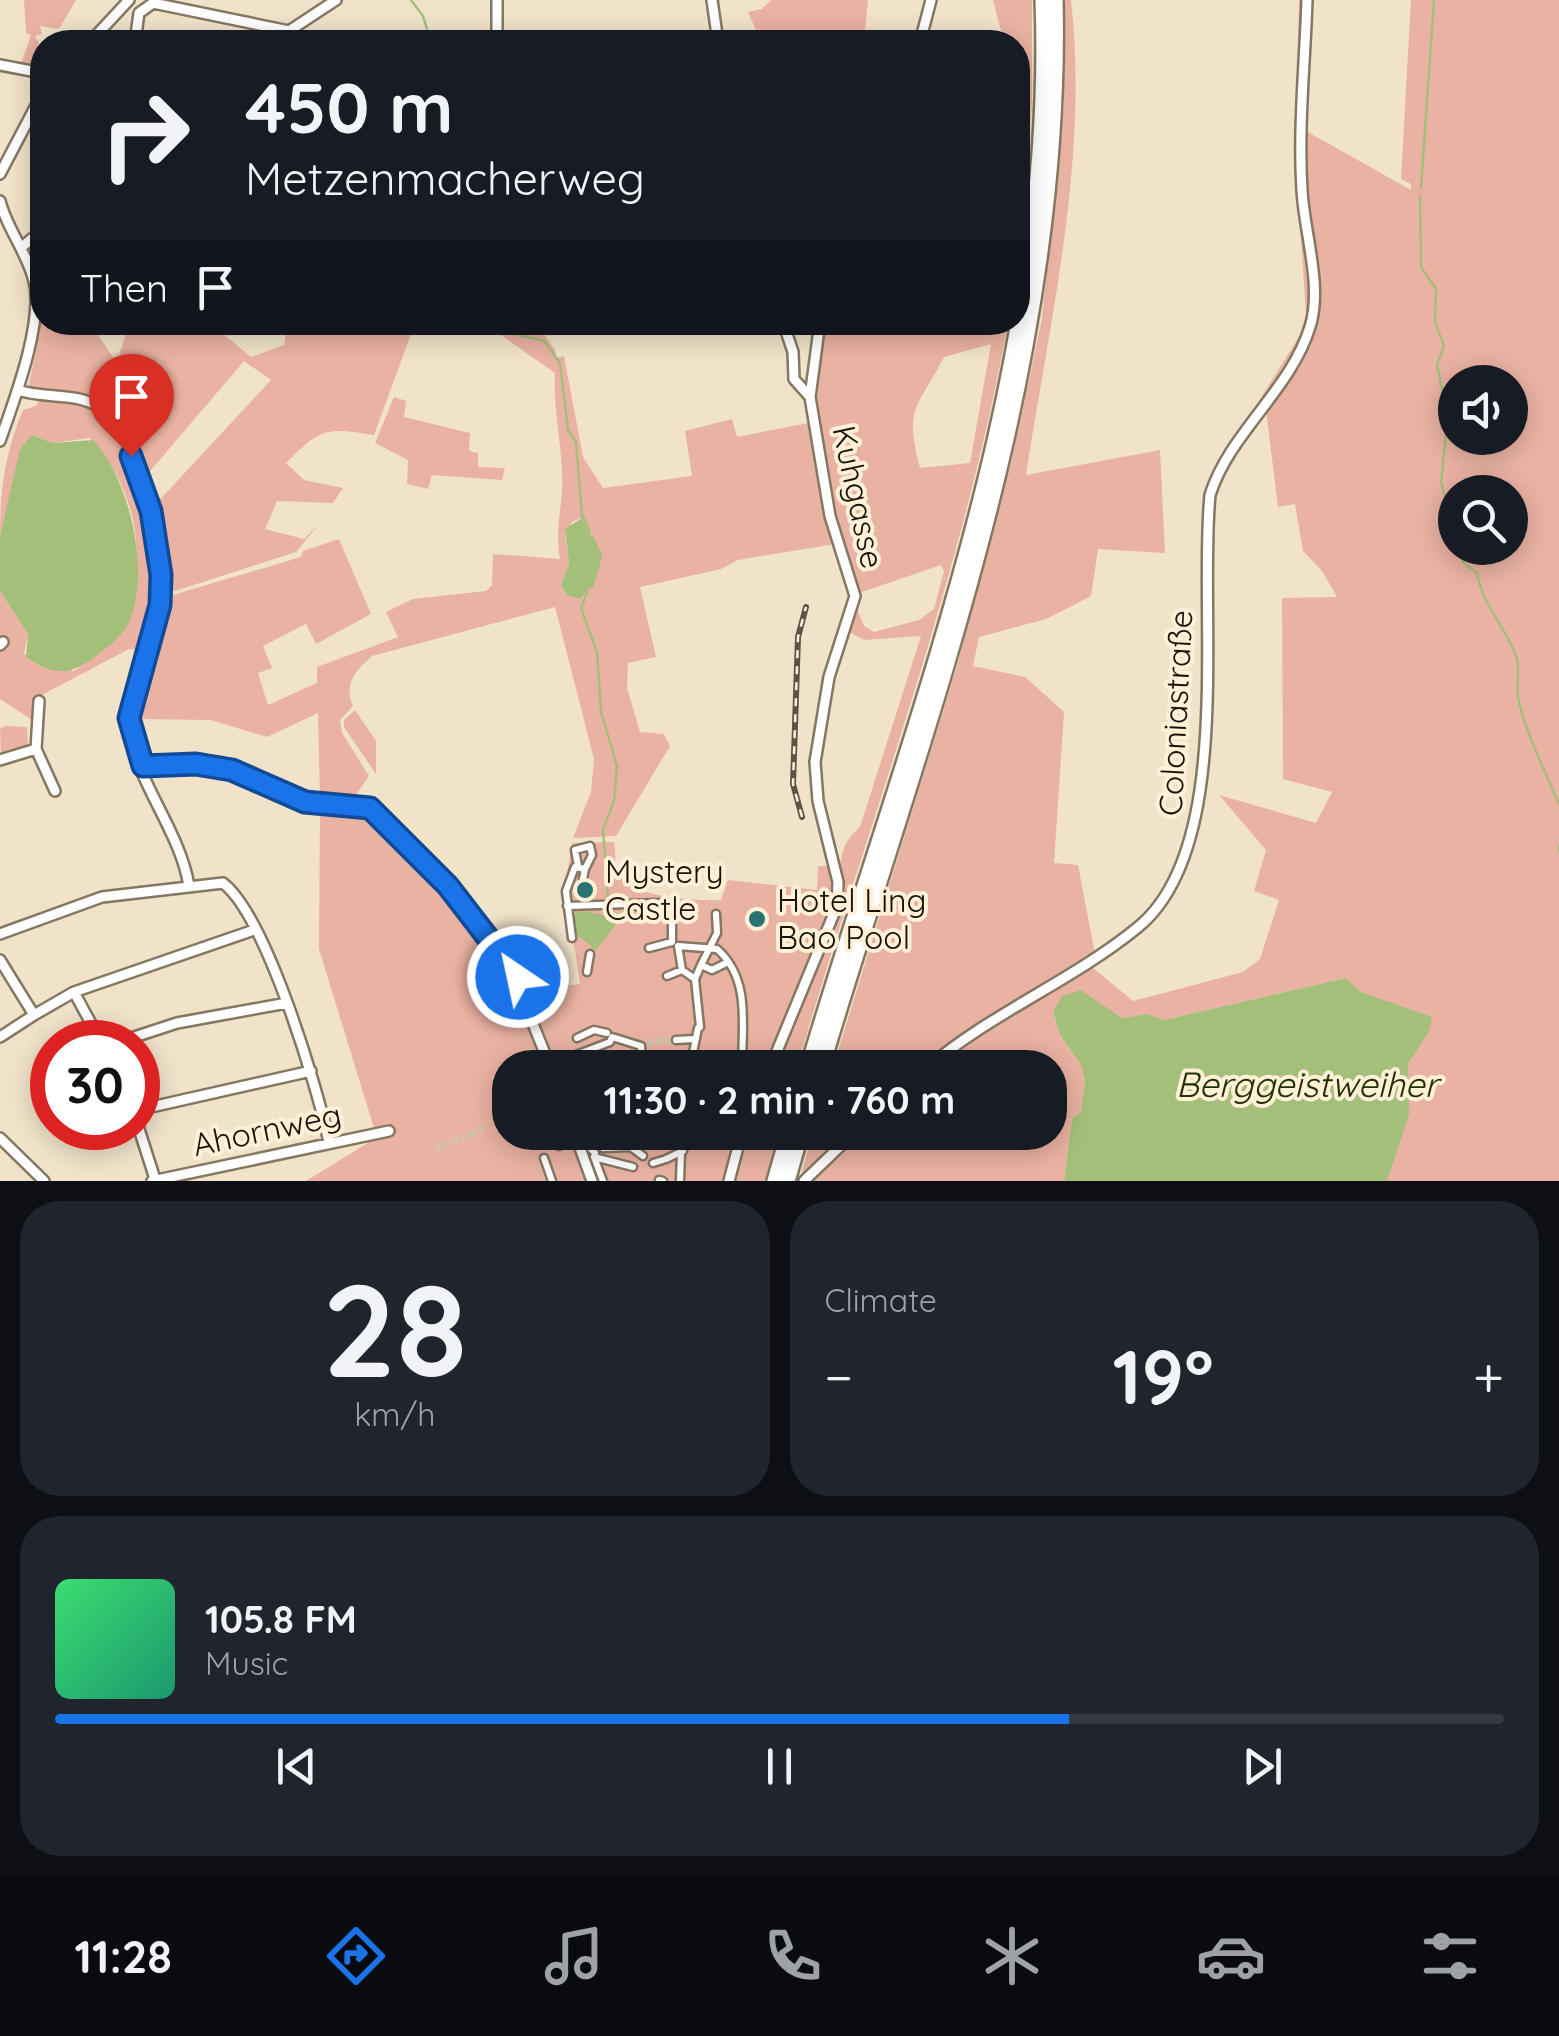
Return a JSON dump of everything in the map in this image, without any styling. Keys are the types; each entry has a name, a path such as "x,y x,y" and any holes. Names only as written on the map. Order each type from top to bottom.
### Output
{"highway":[{"path":"1030,237 1043,106 1043,0"},
{"path":"1030,316 1047,210 1055,107 1055,0"},
{"path":"814,1050 934,666 997,432 1013,335"},
{"path":"827,1050 965,602 1018,390 1027,335"},
{"path":"775,1181 784,1150"},
{"path":"787,1181 796,1150"}],"street":[{"path":"101,30 128,0"},
{"path":"291,30 336,0"},
{"path":"497,0 497,30"},
{"path":"712,0 716,30"},
{"path":"923,30 930,0"},
{"name":"Coloniastraße","path":"953,1050 1140,926 1168,892 1195,831 1210,495 1220,464 1263,409 1303,344 1313,317 1302,190 1307,0"},
{"path":"137,30 139,13 159,2 285,30"},
{"path":"0,65 30,71"},
{"path":"0,174 30,117"},
{"path":"0,201 30,268"},
{"path":"22,247 30,240"},
{"path":"0,442 18,390 30,330"},
{"name":"Kuhgasse","path":"778,1050 834,916 838,891 818,801 816,762 829,677 855,596 830,516 824,461 810,396 794,379 793,352 787,335"},
{"path":"810,396 818,335"},
{"path":"18,390 96,404 114,423 140,476 161,575 160,605 129,718 143,766 182,856 188,886"},
{"path":"38,701 36,749 55,791"},
{"path":"0,760 36,749"},
{"path":"143,766 196,764 232,770 305,802 370,808 428,862 506,957 542,1050"},
{"path":"572,938 568,882 582,868 583,880"},
{"path":"0,934 102,898 223,883 254,930 287,1003 330,1142"},
{"path":"567,906 631,905 644,900 660,903 672,912 682,970 695,979"},
{"path":"692,1050 699,1027 695,979 717,934 716,914"},
{"path":"0,1037 74,992 254,930"},
{"path":"649,948 697,943 723,953 741,985 742,1050"},
{"path":"587,972 591,955"},
{"path":"0,960 34,1015"},
{"path":"669,961 679,960"},
{"path":"701,965 712,970 726,963"},
{"path":"667,976 682,970"},
{"path":"74,992 89,1020"},
{"path":"160,1029 287,1003"},
{"path":"576,1038 594,1030 607,1033"},
{"path":"588,1050 610,1042 612,1037 644,1044 644,1050"},
{"path":"676,1040 694,1038"},
{"path":"160,1105 310,1072"},
{"name":"Ahornweg","path":"153,1180 389,1130"},
{"path":"0,1138 44,1181"},
{"path":"145,1150 153,1180"},
{"path":"583,1150 592,1181"},
{"path":"601,1150 598,1158 603,1181"},
{"path":"635,1150 643,1156"},
{"path":"653,1163 681,1150"},
{"path":"680,1181 683,1150"},
{"path":"729,1181 737,1150"},
{"path":"804,1181 836,1150"},
{"path":"544,1158 552,1181"},
{"path":"598,1158 633,1167"}],"shaded area":[{"path":"24,0 76,0 59,29 40,26 41,30 26,33"},
{"path":"771,0 868,0 865,30 756,30 748,12 762,9"},
{"path":"993,0 1032,0 1030,125 1030,30 1001,30"},
{"path":"1063,0 1071,0 1075,120 1071,179 1056,298 1026,475 1160,450 1165,553 1098,549 1091,596 1046,619 979,637 973,666 1025,677 1064,712 1054,863 1078,865 1095,954 1093,968 1133,1001 1243,972 1260,959 1279,900 1254,891 1266,850 1219,795 1316,823 1332,792 1283,779 1282,598 1337,597 1322,571 1303,551 1295,504 1278,507 1266,410 1306,347 1317,308 1306,192 1306,131 1411,190 1411,184 1401,179 1411,0 1559,0 1559,1181 1351,1181 1420,1013 1361,992 1346,978 1164,1020 1147,1014 1122,1018 1088,997 1053,1013 1060,1035 1081,1065 1085,1081 1081,1111 1072,1119 1064,1181 799,1181 808,1150 1067,1150 1067,1050 838,1050 957,666 1013,454 1042,319 1064,104"},
{"path":"1299,0 1303,0 1298,181 1310,316 1299,344 1260,409 1259,401 1300,335 1306,315 1295,146"},
{"path":"30,38 30,65 21,64"},
{"path":"39,335 98,335 117,363 125,335 224,335 251,357 284,345 286,335 411,335 374,435 325,433 286,463 304,480 343,488 333,503 277,501 265,529 304,539 319,524 296,552 175,591 164,587 153,507 271,380 244,361 146,476 105,398 28,390"},
{"path":"501,335 545,335 556,352 555,358 564,356 583,457 603,488 692,476 685,431 732,419 737,437 813,422 835,544 738,560 721,569 640,587 656,657 628,663 627,688 640,732 664,734 670,746 616,836 573,838 591,792 594,759 555,607 372,656 366,661 350,684 353,706 340,720 342,733 369,776 351,802 320,800 318,713 267,737 211,720 133,719 166,597 301,557 303,551 339,539 371,614 316,644 306,624 263,646 272,668 258,673 268,705 317,683 317,667 398,637 386,612 413,599 486,591 492,585 493,554 560,559 562,474 555,373","holes":["582,518 601,556 567,595 561,585 569,564 565,534 573,521"]},
{"path":"821,335 1006,335 989,418 940,605 802,1050 781,1050 838,914 845,846 860,827 921,636 864,640 845,630 855,605 864,626 874,632 919,620 934,609 944,571 941,565 856,594 833,516 813,396","holes":["991,344 970,463 920,468 915,448 916,409 944,357"]},
{"path":"394,397 406,401 404,417 470,433 469,451 478,453 478,467 505,468 502,480 432,475 428,489 407,484 408,460 375,443"},
{"path":"39,399 91,408 119,442 146,518 154,588 142,650 129,649 36,698 32,720 0,699 0,649 6,642 0,635 0,591 28,634 24,654 74,671 101,649 120,622 132,592 137,559 125,495 110,465 89,438 53,443 32,435 0,536 3,487 12,441 23,410 36,406"},
{"path":"355,710 376,741 376,774 344,727 344,720"},
{"path":"27,727 28,747 1,756 0,729"},
{"path":"320,805 371,812 428,868 504,963 546,1050 492,1050 492,1150 734,1150 725,1181 306,1181 389,1130 387,1124 374,1128 319,949"},
{"path":"614,842 618,873 624,881 649,893 681,898 721,900 728,880 817,890 818,866 829,866 833,888 829,912 772,1050 547,1050 525,991 580,984 562,906 572,843"},
{"path":"741,1150 774,1150 765,1181 735,1181"}],"water":[{"path":"32,435 53,443 93,440 117,478 133,528 138,580 128,624 95,657 68,671 44,667 26,657 28,634 0,591 0,536 20,449"},
{"path":"582,518 601,556 591,587 580,599 567,595 561,585 569,564 565,529"},
{"path":"577,912 621,918 596,950 572,931 572,917"},
{"name":"Berggeistweiher","path":"1346,978 1361,992 1432,1017 1429,1031 1408,1064 1409,1115 1387,1181 1064,1181 1072,1119 1081,1111 1085,1081 1081,1065 1060,1035 1053,1012 1062,996 1081,990 1122,1018 1147,1014 1164,1020"}],"waterway":[{"path":"411,0 427,30"},
{"path":"1421,188 1434,0"},
{"path":"1420,196 1421,267 1436,289 1435,322 1444,346 1437,365 1448,416 1442,475"},
{"path":"519,335 544,341 560,363 568,430 576,442 582,515 590,531"},
{"path":"592,587 601,556 593,538"},
{"path":"1467,565 1477,573 1484,595 1516,656 1522,715 1559,804"},
{"path":"587,593 581,608 597,652 601,712 617,766 614,801 603,829 608,898"},
{"path":"1559,846 1559,852"}],"tunnel":[{"path":"647,1042 676,1040"},
{"path":"436,1148 483,1129"}],"railway":[{"path":"802,817 793,784 798,637 806,607"}],"place":[{"name":"Mystery Castle","path":"585,890"},
{"name":"Hotel Ling Bao Pool","path":"757,919"}],"route":[{"path":"131,456 151,511 161,575 160,605 129,718 130,733 143,766 196,764 232,770 305,802 370,808 448,886 518,977"}]}
